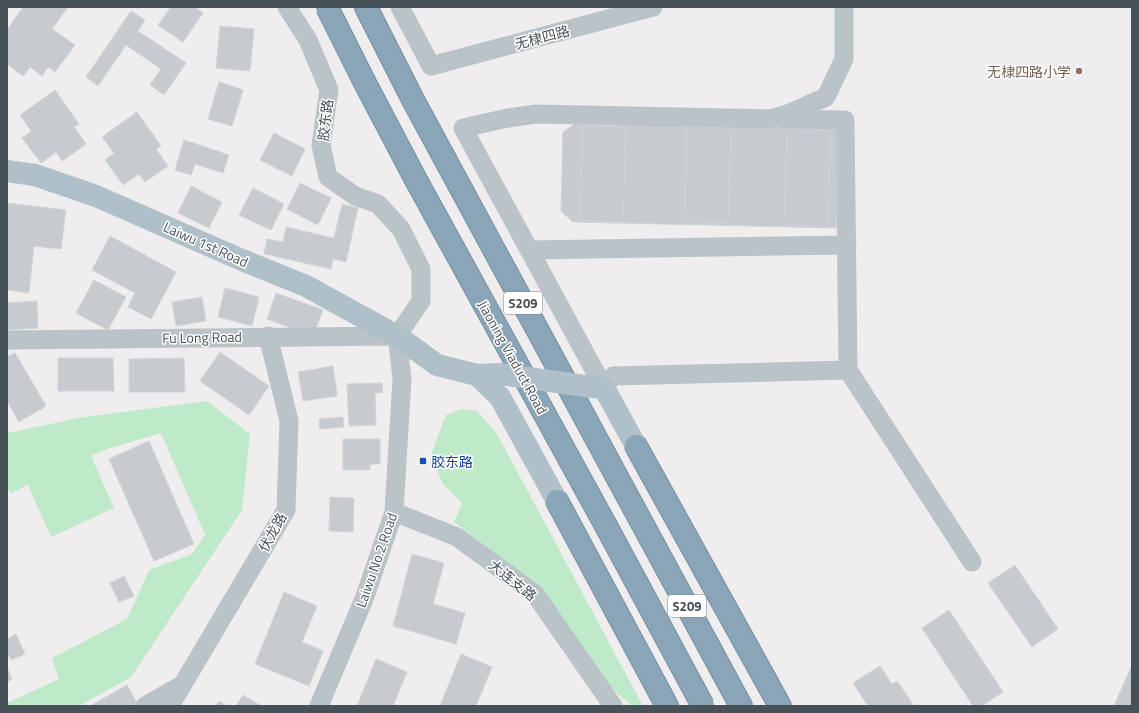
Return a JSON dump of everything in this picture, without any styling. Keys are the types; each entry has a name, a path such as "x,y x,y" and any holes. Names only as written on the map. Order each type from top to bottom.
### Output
{"highway":[{"name":"Jiaoning Viaduct Road","path":"326,7 416,180 703,706"},
{"name":"S209","path":"366,7 416,105 741,706"},
{"path":"636,446 780,706"},
{"path":"557,501 667,706"}],"main road":[{"name":"Laiwu 1st Road","path":"7,171 35,175 96,196 242,260 306,286 397,336 437,364 477,375"},
{"path":"477,375 500,374 598,388 636,446"},
{"path":"477,375 500,397 557,501"}],"street":[{"name":"胶东路","path":"287,7 308,40 329,90 321,145 328,177 355,196 378,204 401,229 421,269 421,301 397,336"},
{"name":"无棣四路","path":"400,7 431,66 653,7"},
{"path":"770,119 790,113 826,97 844,59 844,7"},
{"path":"848,370 613,376 598,388 529,250 463,128 508,118 536,114 845,120 848,370 972,562"},
{"path":"529,250 847,245"},
{"name":"Fu Long Road","path":"7,340 268,336 397,336"},
{"name":"伏龙路","path":"170,706 286,510 289,421 268,336"},
{"name":"Laiwu No.2 Road","path":"319,706 364,599 394,512 402,378 397,336"},
{"name":"大连支路","path":"394,512 457,537 535,594 613,706"},
{"path":"145,706 182,685"}],"green space":[{"path":"207,401 250,434 242,510 131,677 79,706 7,706 7,703 59,679 52,658 127,619 149,570 192,554 205,535 161,433 107,449 91,456 114,508 51,537 28,485 10,493 7,486 7,433 84,417"},
{"path":"461,409 477,411 497,434 643,706 632,706 609,686 538,586 454,522 462,503 443,484 431,455 446,415"}],"building":[{"path":"23,7 68,7 52,29 75,45 55,72 48,67 42,76 30,67 23,76 7,64 7,30"},
{"path":"171,7 195,7 203,13 183,42 158,25"},
{"path":"131,11 145,20 138,31 186,63 164,95 150,85 161,69 126,45 98,86 86,77"},
{"path":"220,26 254,29 250,71 216,68"},
{"path":"219,82 243,90 232,126 208,119"},
{"path":"55,90 79,124 74,127 86,144 62,161 56,152 41,163 22,138 31,131 20,115"},
{"path":"137,112 161,146 156,149 168,166 145,182 139,174 123,185 105,160 114,153 102,137"},
{"path":"576,123 838,128 836,228 573,222 561,211 563,132"},
{"path":"583,125 626,126 623,222 580,220"},
{"path":"687,126 731,128 728,223 685,222"},
{"path":"787,128 831,130 828,226 784,225"},
{"path":"274,133 305,149 292,176 260,160"},
{"path":"184,140 229,155 223,173 195,164 191,175 175,170"},
{"path":"300,183 331,198 318,225 287,209"},
{"path":"191,186 222,202 209,228 178,213"},
{"path":"253,188 284,204 271,230 239,215"},
{"path":"7,203 66,210 61,249 34,246 29,293 7,290"},
{"path":"342,204 358,208 346,262 333,259 331,269 264,254 267,239 283,242 286,227 334,238"},
{"path":"110,236 176,272 151,319 128,307 135,293 92,270"},
{"path":"94,280 126,297 108,330 76,313"},
{"path":"225,288 259,297 252,326 218,317"},
{"path":"276,293 323,310 313,336 267,319"},
{"path":"202,297 206,321 176,326 172,302"},
{"path":"37,301 38,328 7,330 7,303"},
{"path":"220,352 269,386 249,415 200,381"},
{"path":"15,353 46,406 19,422 7,401 7,357"},
{"path":"58,358 113,358 114,391 58,391"},
{"path":"184,358 185,392 129,392 129,359"},
{"path":"333,366 337,396 303,401 298,372"},
{"path":"382,383 383,392 375,393 376,425 349,426 347,384"},
{"path":"343,417 344,427 320,429 319,419"},
{"path":"343,439 380,439 380,464 370,464 370,470 343,470"},
{"path":"149,441 194,544 154,561 109,459"},
{"path":"330,497 354,498 353,532 329,531"},
{"path":"412,554 444,563 433,604 465,613 456,644 393,626"},
{"path":"1015,565 1058,629 1032,647 988,583"},
{"path":"124,576 134,596 119,602 110,583"},
{"path":"284,592 317,606 302,642 323,651 309,686 255,664"},
{"path":"949,610 1003,692 982,706 973,706 922,628"},
{"path":"16,634 25,654 11,660 7,652 7,639"},
{"path":"461,654 492,667 476,706 440,706"},
{"path":"376,659 407,672 393,706 357,706"},
{"path":"1132,665 1132,706 1114,706"},
{"path":"880,666 892,684 897,681 914,706 868,706 853,683"},
{"path":"7,667 12,679 7,682"},
{"path":"127,685 137,703 132,706 90,706"},
{"path":"243,695 260,705 236,706"},
{"path":"219,701 227,706 216,706"}],"place":[{"name":"无棣四路小学","path":"1079,71"},
{"name":"胶东路","path":"423,461"}]}
